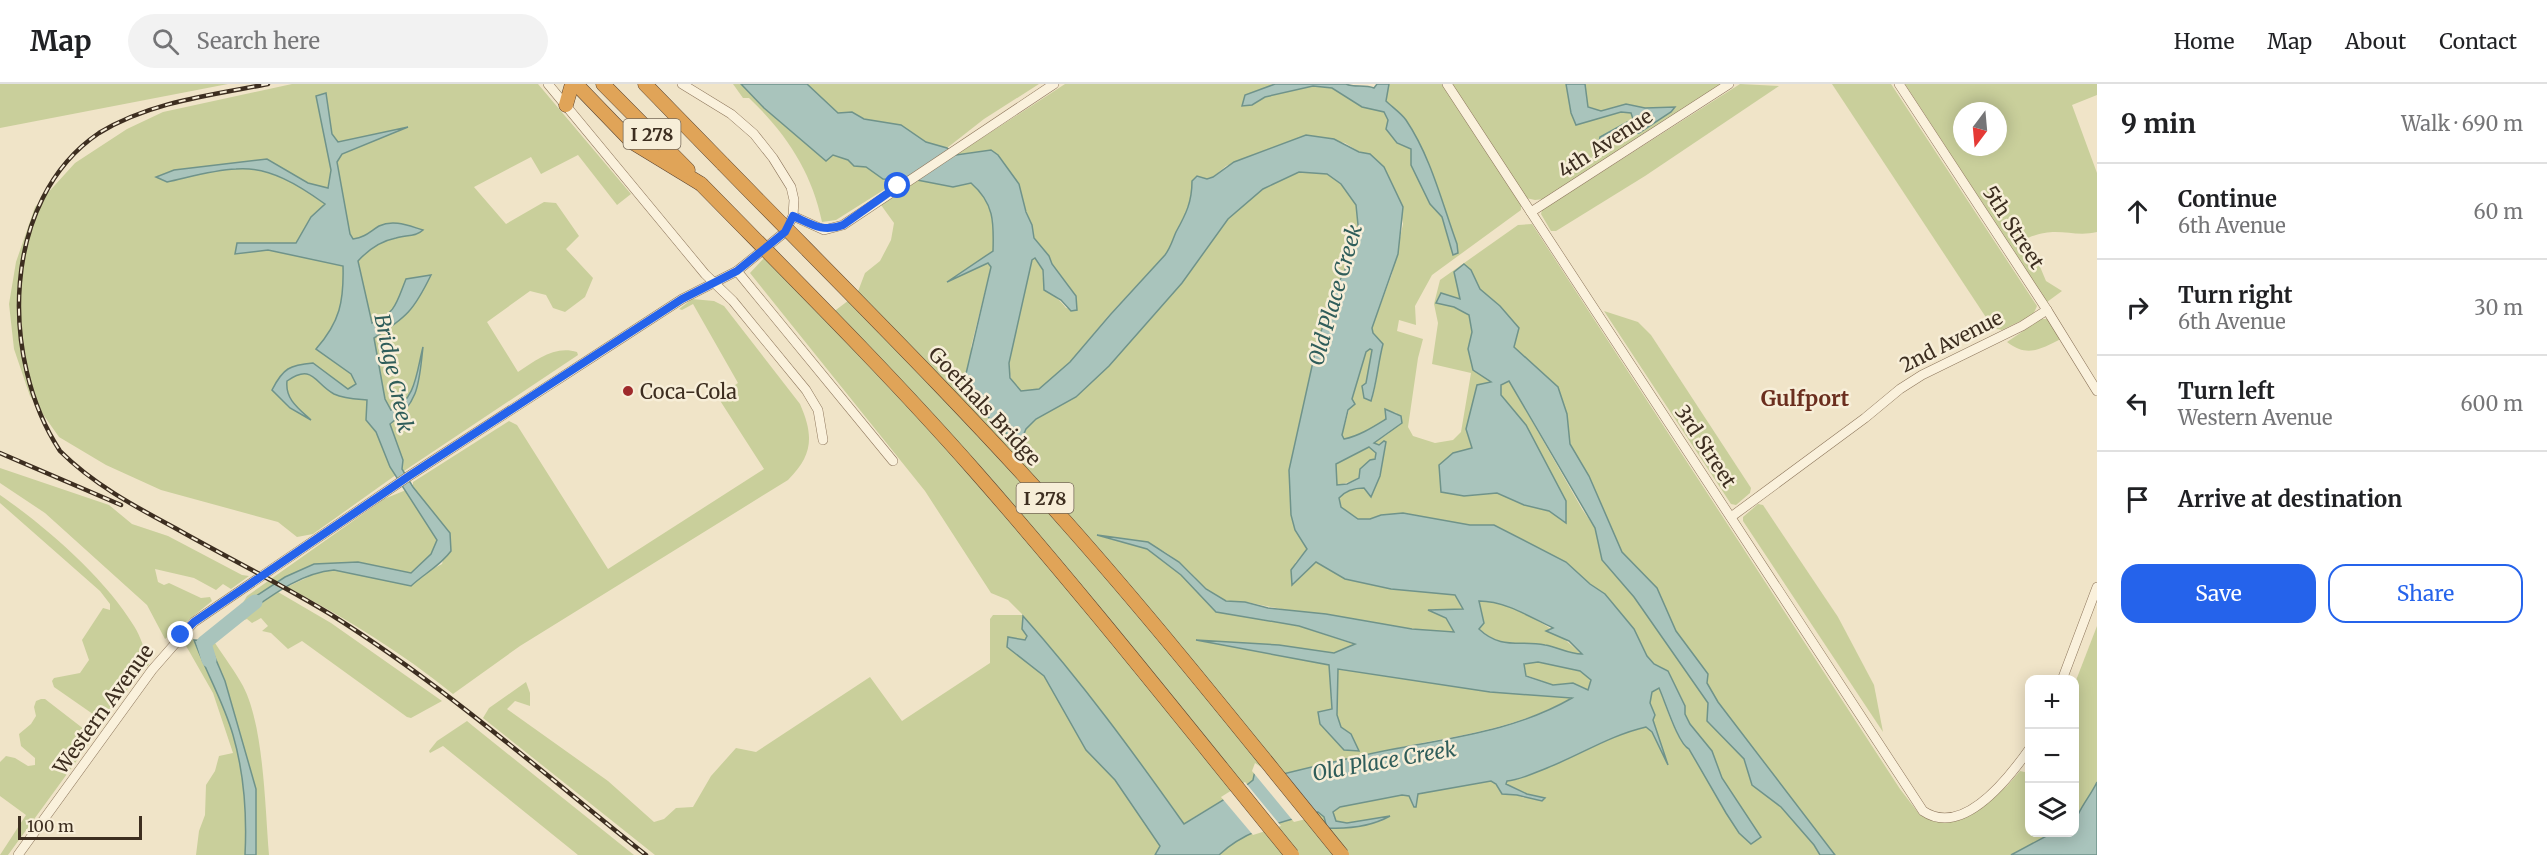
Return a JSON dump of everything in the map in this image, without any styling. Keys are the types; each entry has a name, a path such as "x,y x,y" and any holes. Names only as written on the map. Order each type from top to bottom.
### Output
{"highway":[{"path":"566,105 574,84 632,142 701,184"},
{"name":"I 278","path":"603,84 878,366 973,470 1077,591 1292,855"},
{"name":"Goethals Bridge","path":"645,84 964,410 1065,520 1144,612 1342,855"}],"street":[{"path":"548,84 715,284 733,301 811,397 820,417 823,440"},
{"path":"682,84 724,108 761,142 790,188 795,205 793,216 824,230 843,225 898,186 1054,84"},
{"name":"3rd Street","path":"1447,84 1917,804 1931,816 1941,819 1962,814 1995,791 2025,754"},
{"name":"4th Avenue","path":"1531,212 1729,84"},
{"name":"5th Street","path":"1899,84 2047,310 2097,391"},
{"name":"Western Avenue","path":"18,855 106,732 181,635 194,622 409,476 682,299 737,271 785,232 793,216"},
{"path":"737,271 893,461"},
{"name":"2nd Avenue","path":"1731,517 1865,418 1900,389 1930,371 2022,326 2047,310"},
{"path":"2064,675 2097,587"}],"green space":[{"path":"0,84 228,84 0,128"},
{"path":"292,84 538,84 631,194 617,205 578,155 541,174 531,157 474,187 506,224 544,202 556,203 579,236 566,249 593,278 585,297 565,312 553,308 546,295 530,291 487,322 518,372 553,352 569,350 577,352 578,355 404,471 402,469 393,471 396,475 313,534 297,537 278,522 161,490 106,465 59,437 30,396 14,349 9,304 16,262 35,207 75,163 127,129 163,112"},
{"path":"733,84 741,84 764,108 826,160 833,154 848,160 854,166 866,167 883,179 901,179 836,220 822,222 811,186 795,154 762,111 749,98 743,98"},
{"path":"807,84 1039,84 984,119 947,148 926,142 901,125 864,119 852,112 838,113"},
{"path":"1065,84 1275,84 1245,95 1243,106 1252,105 1265,97 1313,86 1332,88 1362,107 1384,112 1388,120 1386,129 1397,143 1411,149 1430,204 1442,217 1449,243 1457,244 1421,148 1405,118 1386,101 1389,84 1442,84 1521,205 1521,210 1432,275 1415,306 1416,325 1399,320 1397,331 1423,339 1408,427 1413,436 1435,443 1453,440 1461,432 1471,373 1432,364 1438,323 1434,304 1440,280 1518,225 1532,224 1900,789 1920,815 1948,822 1970,816 2007,786 2020,771 2025,772 2025,837 2045,837 2011,855 1835,855 1718,702 1707,683 1708,674 1676,631 1657,588 1622,552 1589,476 1570,444 1567,414 1514,346 1500,306 1480,289 1471,270 1454,272 1460,299 1444,294 1454,307 1469,315 1472,332 1468,349 1492,382 1473,448 1453,453 1464,496 1497,493 1524,505 1549,511 1565,522 1526,425 1501,395 1501,385 1509,381 1595,528 1602,560 1634,597 1709,703 1707,721 1744,759 1752,785 1781,807 1820,855 1219,855 1253,833 1278,823 1318,812 1324,817 1327,828 1379,822 1388,817 1347,823 1336,821 1332,812 1340,807 1402,795 1409,796 1414,807 1418,794 1491,781 1509,795 1524,798 1527,794 1506,784 1507,781 1527,776 1621,735 1647,727 1652,732 1667,763 1650,703 1652,692 1659,688 1679,737 1689,749 1739,833 1761,837 1722,778 1712,751 1690,724 1685,714 1685,705 1668,671 1654,664 1647,656 1634,629 1605,594 1566,562 1494,525 1470,525 1403,513 1358,519 1341,507 1339,498 1350,490 1364,488 1371,497 1380,476 1386,442 1370,447 1376,453 1371,465 1367,471 1350,482 1337,485 1336,464 1364,450 1389,433 1397,413 1385,410 1386,419 1371,428 1344,439 1342,435 1366,351 1370,349 1372,350 1368,380 1372,400 1383,344 1373,333 1372,328 1392,274 1403,224 1399,198 1384,167 1345,143 1306,135 1226,166 1213,177 1192,181 1187,208 1165,255 1109,315 1070,362 1039,389 1020,391 1011,378 1009,363 1032,260 1035,258 1043,270 1044,283 1066,308 1077,310 1076,296 1034,238 1032,225 1023,203 991,150 956,155"},
{"path":"1452,84 1566,84 1571,113 1576,125 1621,112 1631,113 1633,119 1600,137 1600,142 1627,133 1640,133 1674,107 1645,108 1626,104 1601,111 1588,107 1585,84 1723,84 1544,199 1535,200 1526,198"},
{"path":"1740,84 1779,86 1645,176 1556,231 1551,231 1541,214 1542,210"},
{"path":"1832,84 1891,84 2037,306 2033,315 2002,330 1993,328"},
{"path":"1905,84 2097,84 2097,95 2072,105 2097,173 2097,232 2080,234 2048,232 2028,238 2046,281 2062,291 2047,302"},
{"path":"1299,172 1327,174 1341,184 1356,205 1359,235 1331,299 1316,348 1289,470 1295,530 1307,549 1295,563 1293,585 1316,562 1345,579 1391,589 1455,595 1464,609 1430,609 1446,618 1455,633 1350,621 1247,602 1224,600 1211,593 1179,562 1160,549 1125,539 1103,537 1147,549 1181,575 1216,612 1299,626 1356,645 1334,653 1279,645 1202,641 1329,665 1332,709 1319,712 1320,724 1344,750 1359,751 1351,734 1341,727 1337,715 1338,669 1538,695 1573,697 1532,716 1489,729 1253,780 1175,831 1155,855 655,855 483,718 489,708 526,682 530,693 530,706 515,701 507,709 608,781 654,822 664,819 676,808 693,807 711,776 736,748 756,752 870,677 902,721 990,663 990,619 993,615 1023,615 1008,600 991,593 925,491 750,273 765,257 824,319 857,294 865,273 880,261 891,240 894,223 881,205 917,180 953,187 971,183 979,190 991,214 993,251 950,280 988,263 991,267 971,347 1002,430 1020,443 1026,429 1036,419 1076,397 1109,366 1182,283 1228,219 1263,189"},
{"path":"692,299 714,301 724,306 800,404 808,426 809,445 802,462 788,480 520,646 453,694 414,664 373,637 287,587 321,571 334,569 411,586 425,573 442,564 450,533 413,487 413,482 509,421 517,425 608,569 764,469 719,399 720,395 738,383 693,304 682,310 679,309"},
{"path":"1604,311 1638,322 1651,335 1751,488 1750,493 1736,505 1731,504"},
{"path":"2041,319 2047,319 2061,339 2040,349 2028,351 2014,347 2007,342"},
{"path":"0,468 109,505 132,524 168,536 242,575 249,576 231,589 223,584 216,590 194,578 155,569 158,582 164,585 169,583 201,598 210,597 212,601 165,639 147,605 45,513 0,483"},
{"path":"406,490 437,540 431,554 411,573 358,562 285,577 241,606 247,596 384,499"},
{"path":"0,495 55,537 91,572 122,608 139,635 149,664 145,665 106,719 100,719 54,687 52,681 54,678 80,673 89,660 82,640 103,608 110,610 110,604 100,591 0,503"},
{"path":"1758,504 1763,505 1838,617 1874,685 1883,732 1743,521 1743,517"},
{"path":"278,592 331,623 442,701 411,718 407,717 302,641 288,649 271,633 262,631 268,626 261,618 252,623 247,619 236,623 237,620"},
{"path":"1479,600 1494,602 1522,612 1548,627 1582,655 1546,645 1503,642 1487,635 1479,628 1484,623"},
{"path":"2097,626 2097,782 2089,800 2079,814 2079,675"},
{"path":"190,639 194,640 220,699 237,749 244,794 245,855 196,855 199,831 205,815 206,785 215,771 219,756 233,753 213,693 185,644"},
{"path":"208,641 215,643 243,686 250,703 262,768 269,855 256,855 256,789 225,681"},
{"path":"1538,662 1580,671 1591,680 1588,690 1573,683 1553,685 1526,675 1524,663"},
{"path":"45,699 89,733 91,741 8,855 0,855 26,815 0,796 0,762 6,756 15,758 28,766 35,765 35,758 21,746 19,734 31,724 36,716 34,707 36,701"},
{"path":"467,721 634,855 578,855 443,746 430,753 429,751 437,741"}],"water":[{"name":"Old Place Creek","path":"741,84 807,84 838,113 852,112 864,119 901,125 926,142 947,148 956,155 991,150 998,155 1019,184 1034,238 1076,296 1077,310 1071,311 1061,300 1044,290 1043,270 1035,258 1032,260 1009,363 1010,378 1021,391 1039,389 1070,362 1165,255 1190,202 1192,181 1197,176 1207,179 1213,177 1234,162 1306,135 1334,139 1359,152 1370,154 1384,167 1403,207 1398,254 1372,328 1373,333 1383,344 1373,394 1371,401 1364,398 1362,386 1366,383 1372,350 1370,349 1366,352 1352,399 1355,404 1348,410 1342,435 1344,439 1350,438 1386,419 1385,409 1401,416 1402,423 1374,443 1379,445 1386,442 1380,476 1371,497 1364,488 1350,490 1339,498 1341,507 1358,519 1403,513 1470,525 1494,525 1566,562 1605,594 1634,629 1647,656 1654,664 1668,671 1685,706 1685,714 1690,724 1712,751 1722,778 1761,837 1751,844 1739,833 1681,739 1659,688 1652,692 1650,703 1655,715 1653,720 1668,765 1652,732 1646,727 1608,740 1532,774 1507,781 1506,784 1527,794 1545,798 1542,801 1502,794 1496,784 1491,781 1418,794 1416,807 1409,796 1402,795 1340,807 1333,812 1336,821 1347,823 1390,816 1368,824 1327,828 1324,817 1318,812 1278,823 1253,833 1219,855 1155,855 1160,846 1115,780 1086,750 1044,676 1007,647 1008,637 1025,640 1027,636 1022,629 1023,616 1066,666 1146,770 1184,824 1253,780 1256,766 1271,777 1354,757 1470,735 1532,717 1572,698 1490,692 1338,669 1337,715 1341,727 1351,734 1359,751 1344,750 1320,724 1318,712 1332,709 1329,665 1196,640 1279,645 1334,653 1355,644 1299,626 1216,612 1181,575 1147,549 1097,535 1148,542 1179,562 1206,589 1226,601 1326,614 1412,629 1454,632 1446,618 1428,610 1463,609 1455,595 1391,589 1345,579 1316,562 1292,585 1291,570 1307,549 1295,530 1291,515 1289,470 1316,348 1331,299 1359,235 1356,205 1341,184 1327,174 1299,172 1263,189 1228,219 1182,283 1109,366 1076,397 1036,419 1026,429 1020,443 1002,430 979,407 965,378 991,267 988,263 947,282 993,251 993,222 988,206 979,190 971,183 953,187 917,180 883,179 866,167 854,166 848,160 833,155 826,161 764,108","holes":["1369,447 1376,453 1375,459 1370,460 1360,469 1359,478 1347,484 1337,485 1336,464","1479,601 1508,607 1553,628 1546,631 1569,641 1582,654 1545,645 1495,640 1479,629 1484,623","1538,662 1580,671 1591,680 1588,690 1573,683 1553,685 1526,676 1524,664"]},
{"path":"1275,84 1346,84 1374,88 1377,84 1389,84 1386,101 1399,112 1415,134 1441,197 1458,253 1453,255 1442,217 1430,204 1411,165 1411,149 1397,143 1386,129 1388,120 1384,112 1362,107 1332,88 1313,86 1265,97 1252,105 1242,106 1245,95"},
{"path":"1566,84 1585,84 1588,107 1601,111 1626,104 1645,108 1675,107 1639,133 1627,133 1599,142 1600,137 1633,119 1631,113 1621,112 1576,125 1571,113"},
{"path":"326,93 332,134 338,142 408,127 342,154 337,162 350,234 353,239 390,223 423,230 417,234 390,239 370,250 358,261 372,323 386,315 395,306 406,279 431,275 420,297 408,312 374,338 385,399 391,410 406,400 411,392 423,347 419,381 413,399 400,416 390,424 403,460 402,469 413,487 450,533 451,551 411,586 334,570 321,572 295,582 237,620 241,606 285,577 314,564 358,562 411,573 431,554 437,540 390,467 376,432 366,420 367,400 334,394 308,374 296,376 287,381 288,393 293,403 311,420 290,408 272,390 288,369 313,363 348,389 356,384 351,374 316,349 330,330 339,310 343,290 343,266 268,250 235,254 237,243 296,243 311,217 325,204 295,184 272,174 248,169 202,174 167,182 156,177 174,170 267,159 308,183 328,188 331,170 316,96"},
{"path":"1464,264 1471,270 1480,289 1500,306 1519,328 1514,347 1558,387 1567,414 1570,444 1589,476 1622,552 1657,588 1676,631 1708,674 1707,683 1718,702 1835,855 1820,855 1781,807 1752,785 1744,759 1707,721 1708,703 1634,597 1602,560 1595,528 1509,381 1501,385 1501,395 1526,425 1566,501 1566,523 1549,511 1524,505 1497,493 1464,496 1441,492 1439,465 1453,453 1472,448 1466,429 1477,385 1491,382 1473,370 1468,349 1472,332 1469,315 1454,307 1436,303 1441,293 1460,299 1454,272"},
{"path":"194,640 208,641 225,681 256,789 256,855 245,855 244,794 233,735"},
{"path":"2097,782 2097,855 2011,855 2045,837 2079,837 2079,812"}],"pier":[{"path":"1255,763 1264,769 1282,771 1331,831 1326,831 1318,816 1294,822 1252,771"},
{"path":"1245,782 1281,826 1253,835 1221,797"}],"waterway":[{"name":"Bridge Creek","path":"209,660 204,643 255,602"}],"railway":[{"path":"268,84 181,101 139,114 99,133 66,162 43,198 27,239 20,283 20,328 27,372 40,414 60,451 86,474 114,494 311,603 372,641 452,699 646,855"},
{"path":"0,453 121,505"}],"place":[{"name":"Coca-Cola","path":"628,391"}],"district":[{"name":"Gulfport","path":"1805,398"}],"route":[{"path":"181,635 194,622 409,476 682,299 737,271 785,232 793,216 824,230 833,229 843,225 898,186"}]}
